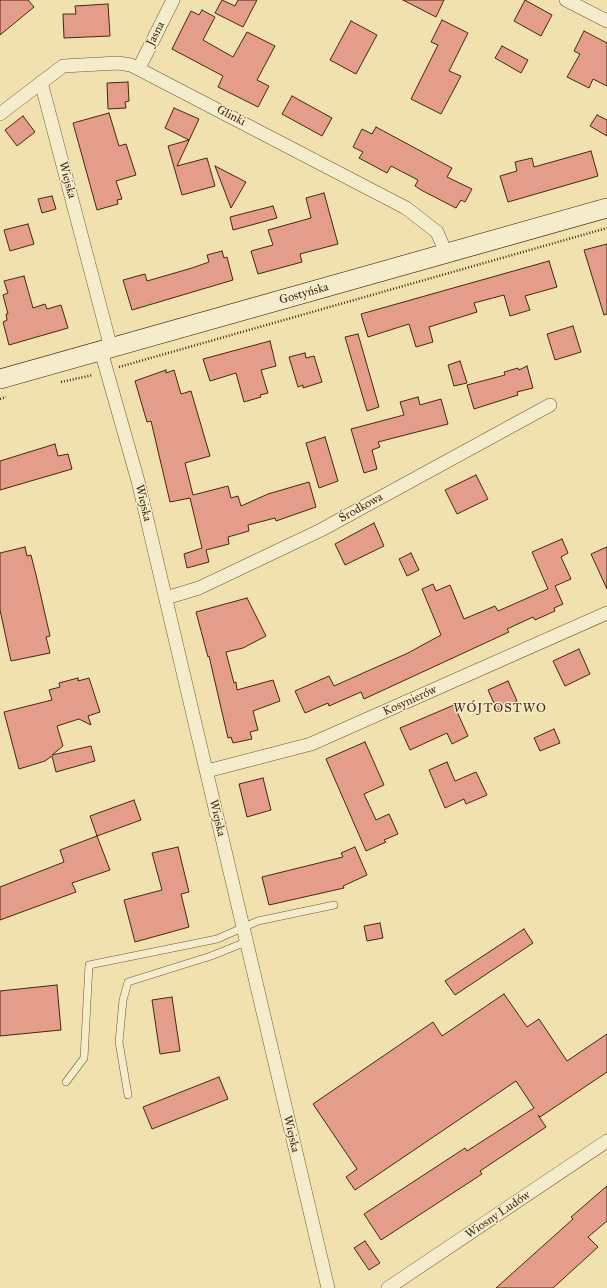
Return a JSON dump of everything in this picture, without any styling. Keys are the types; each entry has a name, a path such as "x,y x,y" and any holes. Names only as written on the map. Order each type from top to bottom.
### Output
{"street":[{"name":"Jasna","path":"139,68 173,0"},
{"path":"566,0 607,21"},
{"name":"Glinki","path":"0,114 58,68 68,65 118,62 139,68 406,208 437,232 446,253"},
{"name":"Wiejska","path":"41,82 166,598 328,1288"},
{"name":"Gostyńska","path":"0,379 607,208"},
{"name":"Środkowa","path":"166,598 204,585 321,530 550,405"},
{"name":"Kosynierów","path":"206,771 311,744 607,613"},
{"name":"Wiosny Ludów","path":"388,1288 607,1141"}],"lane":[{"path":"66,1082 84,1058 90,965 217,939 258,921 334,905"},
{"path":"128,1095 119,1042 123,1000 128,982 211,956 246,942"}],"path":[{"path":"119,368 607,228"}],"building":[{"path":"0,0 28,0 34,7 0,35"},
{"path":"222,0 235,6 238,0 257,0 243,27 215,13"},
{"path":"403,0 444,0 436,17"},
{"path":"525,0 552,15 541,36 514,21"},
{"path":"108,4 110,36 64,38 63,14 76,14 75,6"},
{"path":"202,10 215,17 203,40 233,57 247,32 275,46 257,80 269,86 258,107 218,87 223,76 172,49 191,11 199,15"},
{"path":"442,20 468,33 449,71 461,76 441,114 411,99 438,45 431,42"},
{"path":"351,21 377,35 356,74 330,60"},
{"path":"584,31 607,43 607,86 593,79 589,88 567,77 580,54 574,51"},
{"path":"502,46 528,60 521,73 495,58"},
{"path":"128,82 129,101 125,102 126,108 108,109 107,83"},
{"path":"292,96 332,118 322,136 282,114"},
{"path":"174,108 199,119 177,166 207,158 215,186 182,195 168,146 189,140 165,128"},
{"path":"109,113 119,146 126,144 136,175 116,181 122,199 117,200 118,204 97,210 73,123"},
{"path":"597,115 607,120 607,136 590,126"},
{"path":"23,116 35,132 17,146 5,130"},
{"path":"376,127 452,168 447,177 472,189 465,202 461,200 456,208 421,190 415,186 418,180 391,166 387,173 359,158 363,152 353,147 362,129 372,134"},
{"path":"591,151 598,176 508,202 500,176 517,171 515,162 532,158 534,167"},
{"path":"215,166 246,182 231,208"},
{"path":"324,193 338,244 300,254 302,262 258,274 251,251 273,245 268,230 311,218 306,198"},
{"path":"52,196 56,209 42,213 38,199"},
{"path":"273,206 277,218 233,230 230,217"},
{"path":"28,224 34,244 10,251 4,230"},
{"path":"607,244 607,314 604,315 584,250"},
{"path":"222,251 224,258 227,257 233,280 132,310 123,280 145,274 147,281 192,268 209,262 207,255"},
{"path":"549,261 557,287 525,296 530,310 510,316 504,295 474,303 477,312 429,327 433,342 416,347 409,324 368,337 361,314"},
{"path":"24,276 33,308 45,304 47,309 61,305 68,328 9,345 3,322 7,320 6,314 8,314 3,295 8,293 4,281"},
{"path":"573,326 581,352 555,360 547,334"},
{"path":"358,334 379,407 367,411 345,337"},
{"path":"270,341 276,366 261,370 268,393 260,395 261,397 244,402 236,373 210,381 203,359"},
{"path":"305,353 306,358 314,356 322,382 303,388 303,385 298,387 289,357"},
{"path":"460,361 467,383 454,386 448,365"},
{"path":"527,366 533,388 517,392 518,395 474,409 467,385 505,375 504,372 518,368 519,370"},
{"path":"166,370 166,373 174,370 181,394 191,391 210,456 185,463 193,495 228,486 231,498 238,496 241,506 268,494 309,482 316,507 276,521 275,518 248,525 249,531 228,537 229,544 206,550 209,562 187,568 184,554 202,548 190,498 170,502 151,421 147,422 135,381"},
{"path":"418,397 420,405 441,399 448,424 378,442 380,447 372,450 377,469 364,473 351,429 404,415 400,402"},
{"path":"325,437 338,481 319,488 306,443"},
{"path":"55,444 58,456 68,454 72,469 0,490 0,461"},
{"path":"476,475 488,499 457,514 445,490"},
{"path":"374,523 384,546 345,565 335,544"},
{"path":"562,539 568,553 561,557 571,579 555,586 563,604 554,608 555,611 535,620 533,617 507,629 509,632 364,699 361,692 329,706 328,703 305,713 295,691 329,676 334,686 408,653 441,635 422,589 433,584 436,591 450,585 464,619 495,606 498,611 548,589 532,552"},
{"path":"25,547 27,556 31,555 37,579 50,636 46,637 50,653 11,661 0,610 0,553"},
{"path":"607,547 607,589 591,554"},
{"path":"411,553 419,570 407,576 399,559"},
{"path":"247,598 266,636 243,648 226,652 234,683 236,682 237,690 273,680 280,701 253,711 258,730 250,732 252,739 233,743 231,737 228,738 209,656 208,657 196,612"},
{"path":"579,649 590,674 565,686 553,661"},
{"path":"78,678 78,681 89,678 100,712 88,716 91,725 79,719 57,726 63,746 52,755 91,746 95,761 56,772 52,756 45,761 19,769 4,712 52,700 49,690 60,687 59,683"},
{"path":"508,681 517,701 497,710 488,690"},
{"path":"454,705 468,736 452,744 447,733 410,750 400,728"},
{"path":"554,729 560,743 540,751 534,738"},
{"path":"365,742 384,785 364,794 376,820 389,814 398,834 384,840 386,842 366,851 326,759"},
{"path":"447,762 455,781 476,772 487,795 466,804 464,799 445,808 429,770"},
{"path":"263,778 271,810 247,817 239,784"},
{"path":"134,800 141,820 97,836 90,816"},
{"path":"97,836 110,870 72,883 76,892 0,920 0,887 64,862 60,850"},
{"path":"178,847 189,892 181,894 189,927 135,942 124,900 162,890 152,853"},
{"path":"355,847 367,875 343,886 344,888 269,905 262,877 343,857 341,853"},
{"path":"380,923 383,938 367,941 364,926"},
{"path":"524,929 533,943 455,995 445,981"},
{"path":"57,985 61,1030 0,1036 0,991"},
{"path":"504,994 527,1027 539,1019 567,1061 607,1034 607,1072 540,1117 538,1115 546,1127 480,1171 482,1174 381,1240 364,1214 465,1148 467,1151 534,1108 516,1081 355,1190 346,1177 357,1169 313,1104 433,1022 442,1036"},
{"path":"172,997 180,1051 160,1054 152,1000"},
{"path":"219,1077 228,1099 152,1129 143,1107"},
{"path":"607,1186 607,1221 588,1237 598,1247 553,1288 496,1288 573,1219 571,1217"},
{"path":"365,1241 380,1263 369,1270 354,1248"}],"district":[{"name":"WÓJTOSTWO","path":"500,709"}]}
